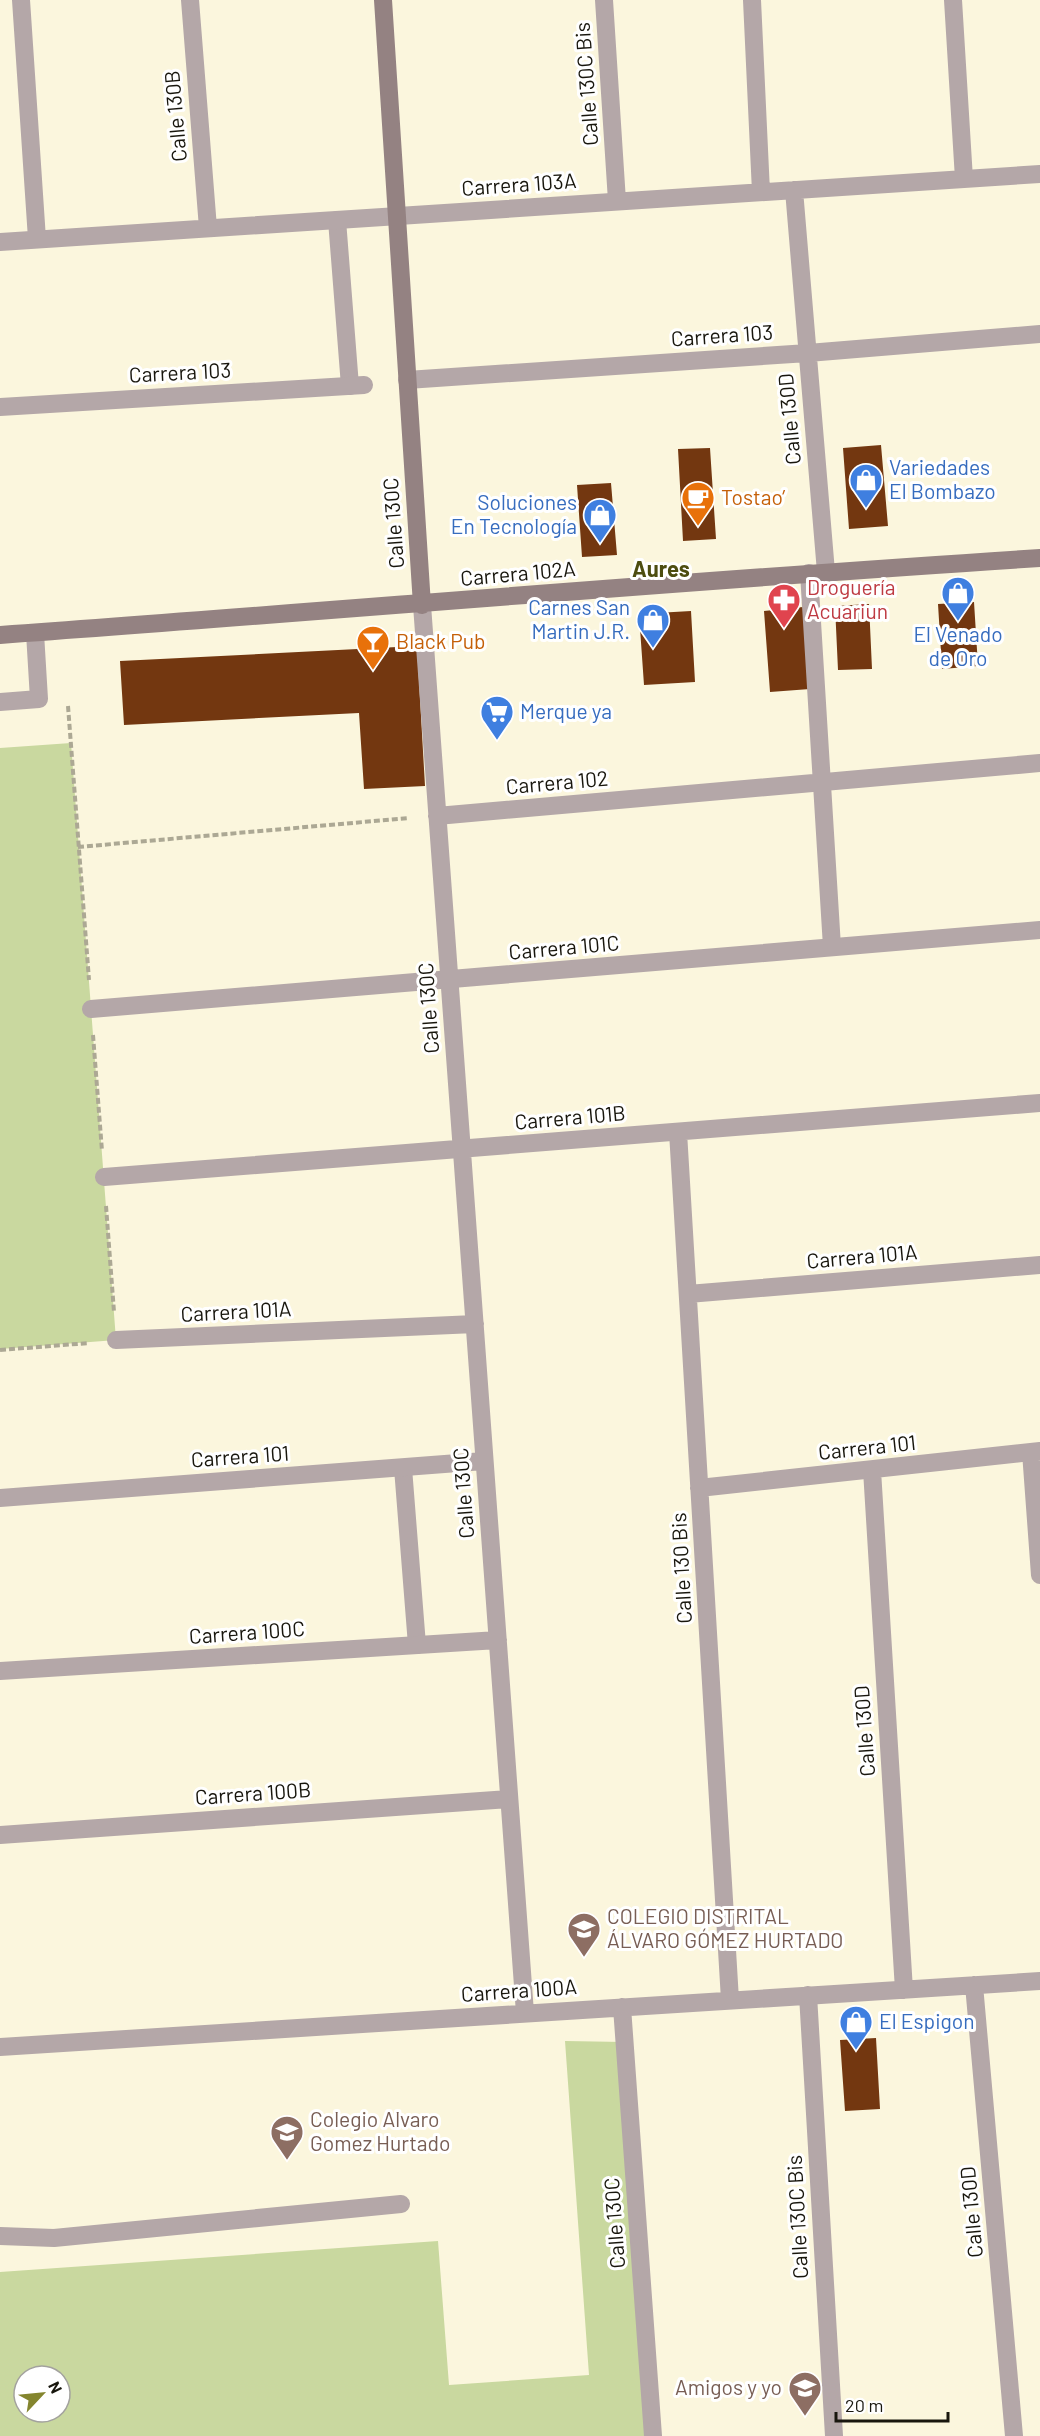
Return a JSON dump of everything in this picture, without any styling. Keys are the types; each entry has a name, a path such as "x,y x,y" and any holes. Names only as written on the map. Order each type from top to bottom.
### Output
{"street":[{"path":"21,0 37,239"},
{"name":"Calle 130B","path":"189,0 208,228"},
{"name":"Calle 130C","path":"383,0 422,605 525,2013"},
{"name":"Calle 130C Bis","path":"604,0 617,201"},
{"path":"752,0 761,192"},
{"path":"953,0 964,179"},
{"name":"Carrera 103A","path":"0,242 1040,174"},
{"name":"Calle 130D","path":"794,190 807,353 817,573 822,782 832,948"},
{"name":"Carrera 103","path":"0,406 357,386 338,220"},
{"name":"Carrera 103","path":"407,380 807,353 1040,334"},
{"name":"Carrera 102A","path":"0,635 1040,558"},
{"path":"0,702 39,699 35,633"},
{"name":"Carrera 102","path":"437,816 1040,763"},
{"name":"Carrera 101C","path":"91,1009 1040,930"},
{"name":"Carrera 101B","path":"104,1177 1040,1103"},
{"name":"Calle 130 Bis","path":"678,1132 730,2000"},
{"name":"Carrera 101A","path":"688,1294 1040,1265"},
{"name":"Carrera 101A","path":"116,1340 474,1324"},
{"path":"1035,1452 1040,1575"},
{"name":"Carrera 101","path":"699,1488 1035,1452"},
{"name":"Carrera 101","path":"0,1498 484,1461"},
{"path":"403,1468 417,1645"},
{"name":"Calle 130D","path":"872,1470 904,1990"},
{"name":"Carrera 100C","path":"0,1671 498,1640"},
{"name":"Carrera 100B","path":"0,1835 509,1799"},
{"name":"Carrera 100A","path":"0,2047 1040,1981"},
{"name":"Calle 130D","path":"974,1985 1014,2436"},
{"name":"Calle 130C Bis","path":"808,1995 834,2436"},
{"name":"Calle 130C","path":"622,2007 653,2436"},
{"path":"0,2235 54,2238 401,2204"}],"path":[{"path":"78,847 437,816"},
{"path":"0,1350 116,1340"}],"green space":[{"path":"71,743 116,1340 0,1349 0,748"},
{"path":"565,2041 624,2042 653,2436 0,2436 0,2272 438,2241 449,2385 589,2375"}],"building":[{"path":"881,445 888,526 849,529 843,448"},
{"path":"710,448 716,539 683,541 678,449"},
{"path":"611,483 617,555 582,557 577,485"},
{"path":"974,602 978,666 942,669 938,604"},
{"path":"869,604 872,669 838,670 835,606"},
{"path":"803,607 810,689 770,692 764,611"},
{"path":"691,611 695,682 644,685 639,614"},
{"path":"417,646 425,786 364,789 359,713 124,725 120,661"},
{"path":"876,2038 880,2109 845,2111 840,2040"}],"place":[{"name":"Variedades El Bombazo","path":"866,509"},
{"name":"Tostao’","path":"698,527"},
{"name":"Soluciones En Tecnología","path":"600,544"},
{"name":"El Venado de Oro","path":"958,622"},
{"name":"Droguería Acuariun","path":"784,629"},
{"name":"Carnes San Martin J.R.","path":"653,649"},
{"name":"Black Pub","path":"373,671"},
{"name":"Merque ya","path":"497,741"},
{"name":"COLEGIO DISTRITAL ÁLVARO GÓMEZ HURTADO","path":"584,1958"},
{"name":"El Espigon","path":"856,2051"},
{"name":"Colegio Alvaro Gomez Hurtado","path":"287,2161"},
{"name":"Amigos y yo","path":"805,2417"}],"district":[{"name":"Aures","path":"661,569"}]}
